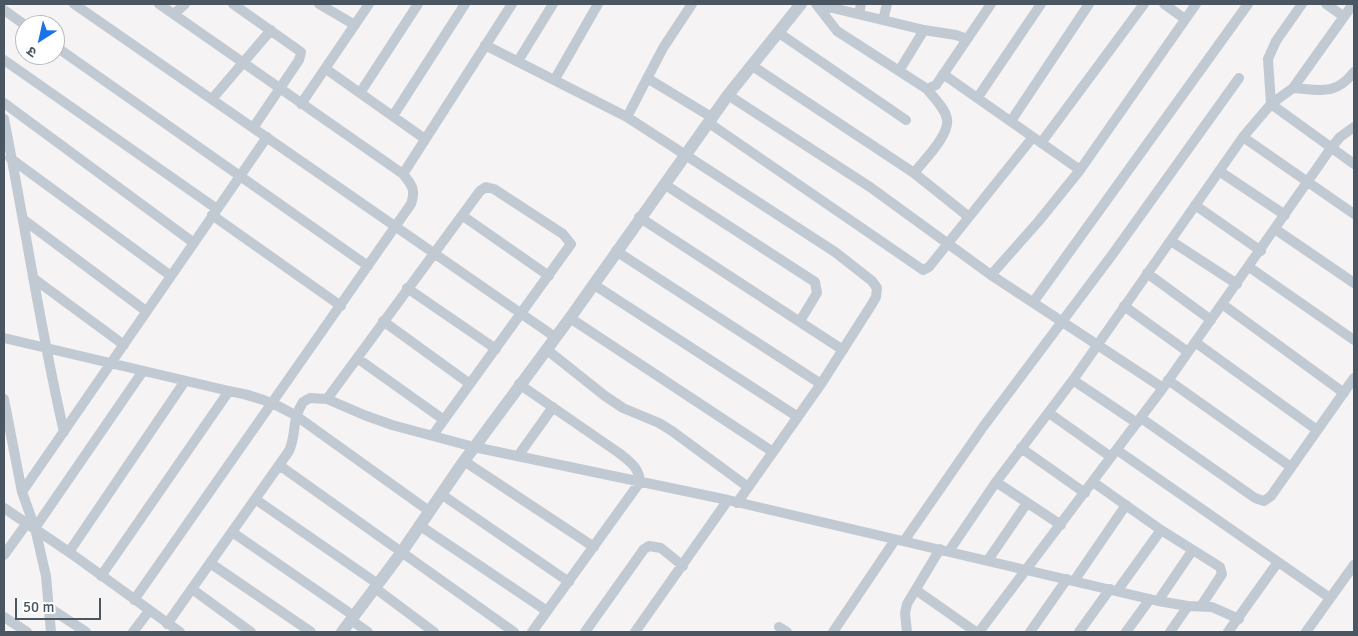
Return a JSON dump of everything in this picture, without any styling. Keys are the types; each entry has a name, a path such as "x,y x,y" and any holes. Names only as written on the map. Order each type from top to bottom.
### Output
{"street":[{"path":"74,4 555,337"},
{"path":"134,600 341,306 411,204 415,194 413,186 402,174 159,4"},
{"path":"174,14 184,4"},
{"path":"233,4 301,52 299,60 253,128"},
{"path":"319,4 355,25"},
{"path":"301,104 369,4"},
{"path":"360,93 418,4"},
{"path":"393,116 465,4"},
{"path":"402,174 512,4"},
{"path":"518,61 553,4"},
{"path":"555,79 598,4"},
{"path":"627,117 646,78 692,4"},
{"path":"342,632 401,553 519,384 570,318 639,217 711,121 728,95 801,4"},
{"path":"914,173 947,128 947,119 944,111 927,89 837,31 816,4 860,9 884,20 967,39"},
{"path":"884,20 887,4"},
{"path":"927,89 936,85 991,4"},
{"path":"978,97 1041,4"},
{"path":"1011,122 1089,4"},
{"path":"646,78 711,121 917,268 923,270 929,267 969,217 1037,140 1144,4"},
{"path":"1164,4 1184,19"},
{"path":"991,275 1038,222 1080,170 1196,4"},
{"path":"1034,301 1248,4"},
{"path":"1302,4 1276,40 1268,59 1271,104 1354,164"},
{"path":"1326,4 1343,16"},
{"path":"907,632 905,613 916,590 1073,380 1243,137 1271,104 1294,88 1353,4"},
{"path":"4,10 15,18"},
{"path":"212,99 271,30"},
{"path":"899,71 924,30"},
{"path":"779,33 906,120"},
{"path":"485,45 627,117 686,153 835,252 872,281 877,288 876,297 798,417 748,487 733,501 635,632"},
{"path":"65,53 368,266"},
{"path":"4,60 341,306"},
{"path":"751,66 914,173 969,217"},
{"path":"326,69 425,139"},
{"path":"1294,88 1324,91 1335,89 1346,82 1354,72"},
{"path":"943,74 1080,170"},
{"path":"832,632 1239,78"},
{"path":"728,95 862,182 991,275 1098,344 1166,384 1291,467"},
{"path":"4,103 194,242"},
{"path":"4,119 8,156 24,220 44,348 64,432"},
{"path":"916,590 978,632 1028,570 1166,384 1331,148 1340,137 1354,127"},
{"path":"1243,137 1354,214"},
{"path":"22,492 267,138"},
{"path":"8,156 171,276"},
{"path":"1219,171 1285,215"},
{"path":"664,184 814,282 817,287 817,293 800,321"},
{"path":"327,399 480,191 486,188 494,189 563,234 571,244 550,276 433,435"},
{"path":"1195,205 1261,250"},
{"path":"463,216 550,276"},
{"path":"639,217 843,350"},
{"path":"24,220 146,311"},
{"path":"1275,229 1354,283"},
{"path":"1171,241 1237,284"},
{"path":"616,251 821,384"},
{"path":"1249,267 1354,340"},
{"path":"1147,273 1211,320"},
{"path":"33,278 124,345"},
{"path":"594,284 798,417"},
{"path":"407,288 496,349"},
{"path":"1222,304 1344,392"},
{"path":"1124,306 1188,352"},
{"path":"570,318 773,452"},
{"path":"383,321 470,384"},
{"path":"4,338 228,391 255,395 274,402 429,511"},
{"path":"1195,342 1317,430"},
{"path":"546,348 605,396 623,408 659,423 672,431 748,487"},
{"path":"357,358 444,420"},
{"path":"4,555 31,525 143,371"},
{"path":"1073,380 1139,420 1260,500 1268,500 1354,378"},
{"path":"69,552 185,381"},
{"path":"519,384 634,465 639,474 640,482 532,632"},
{"path":"101,576 228,391"},
{"path":"168,624 279,465 292,444 295,415 303,402 310,398 327,399 364,416 474,446 733,501 1154,600 1188,606 1212,607 1239,619"},
{"path":"4,399 7,442 46,576 51,632"},
{"path":"518,456 552,407"},
{"path":"1049,413 1114,453 1330,598"},
{"path":"1021,448 1085,493"},
{"path":"464,461 594,546"},
{"path":"279,465 514,632"},
{"path":"996,482 1061,525"},
{"path":"1093,482 1222,571 1201,606"},
{"path":"441,494 568,582"},
{"path":"255,499 376,586 434,632"},
{"path":"988,560 1027,503"},
{"path":"1030,632 1126,505"},
{"path":"4,508 31,525 180,632"},
{"path":"420,525 547,611"},
{"path":"1079,632 1161,530"},
{"path":"232,532 352,618 368,632"},
{"path":"585,632 644,549 649,546 661,548 683,566"},
{"path":"1126,632 1192,551"},
{"path":"1228,632 1278,562"},
{"path":"210,563 310,632"},
{"path":"1306,632 1354,565"},
{"path":"192,589 251,632"},
{"path":"1170,632 1188,606"},
{"path":"48,607 86,632"},
{"path":"133,632 149,611"},
{"path":"4,617 27,632"}]}
